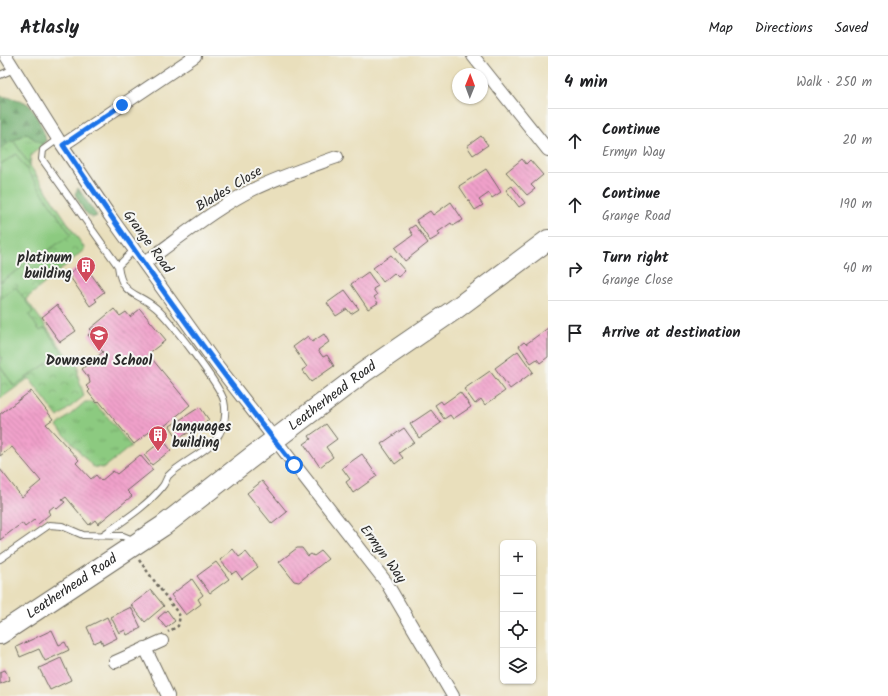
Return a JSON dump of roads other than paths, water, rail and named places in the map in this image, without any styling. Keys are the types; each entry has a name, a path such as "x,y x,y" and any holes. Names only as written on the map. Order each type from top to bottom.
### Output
{"highway":[{"name":"Leatherhead Road","path":"0,634 138,551 275,439 364,372 457,308 548,240"}],"street":[{"name":"Grange Road","path":"6,56 60,142 134,250 217,365 275,439"},
{"path":"60,142 195,56"},
{"path":"473,56 548,150"},
{"name":"Blades Close","path":"144,263 225,206 253,189 290,173 337,157"},
{"name":"Ermyn Way","path":"275,439 386,582 452,696"},
{"path":"116,662 162,641"},
{"path":"145,648 168,696"}],"lane":[{"path":"0,75 14,69"},
{"path":"60,142 43,150 42,159 118,266 120,278 129,292 156,308 194,354 217,387 224,401 224,426 216,440 169,476 162,487 133,514 104,535"},
{"path":"118,266 134,250"},
{"path":"0,559 49,525 62,526 83,535 123,536 138,551"}],"place":[{"name":"platinum building","path":"86,283"},
{"name":"Downsend School","path":"99,352"},
{"name":"languages building","path":"158,452"}]}
